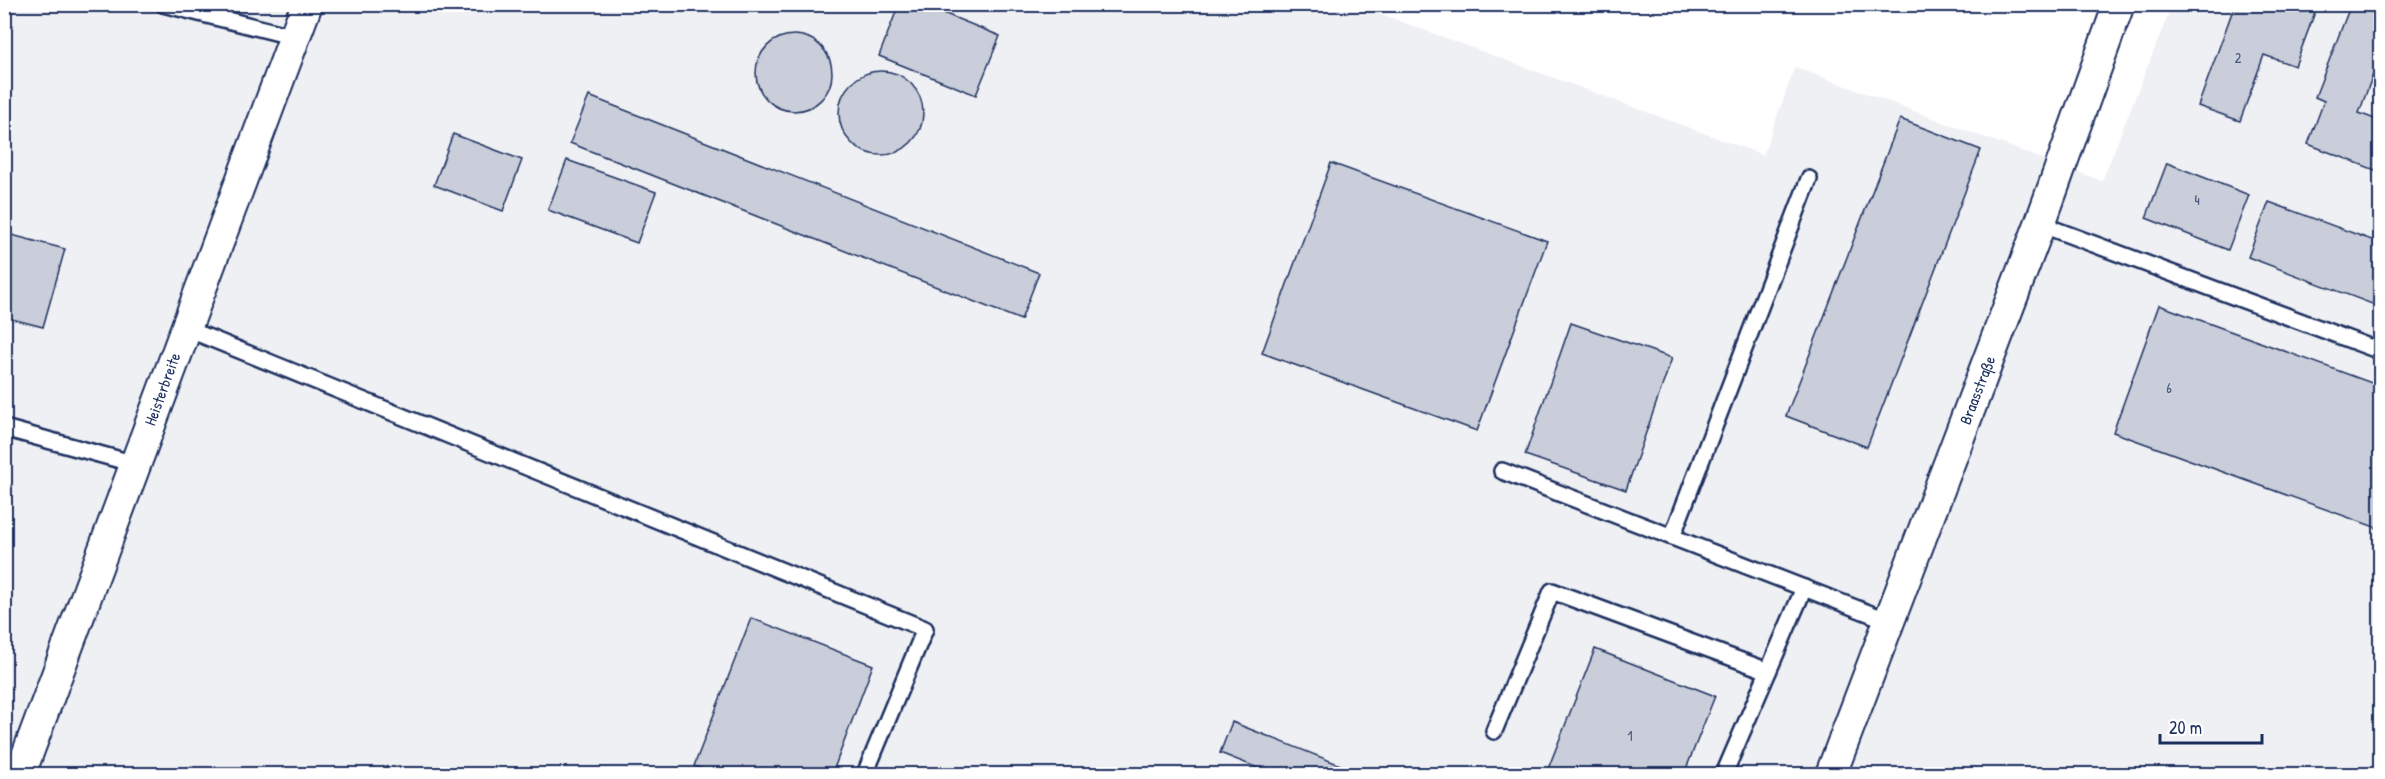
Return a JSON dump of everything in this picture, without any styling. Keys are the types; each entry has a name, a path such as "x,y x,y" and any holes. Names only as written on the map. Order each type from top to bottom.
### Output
{"street":[{"name":"Heisterbreite","path":"20,774 307,4"},
{"name":"Braasstraße","path":"1831,774 2040,224 2119,4"}],"lane":[{"path":"163,4 295,37"},
{"path":"1672,537 1809,179"},
{"path":"2040,224 2380,351"},
{"path":"185,328 925,629 865,774"},
{"path":"4,428 135,464"},
{"path":"1502,471 1889,621"},
{"path":"1724,774 1804,588"},
{"path":"1494,731 1552,591 1768,671"}],"shaded area":[{"path":"5,5 1356,5 1763,155 1795,67 2102,181 2172,5 2380,5 2380,774 5,774"}],"building":[{"path":"899,4 921,4 1000,36 976,95 879,56"},
{"path":"2235,4 2318,4 2295,66 2264,55 2240,121 2198,106"},
{"path":"2351,4 2380,4 2380,55 2359,113 2380,121 2380,172 2308,144 2324,101 2315,97"},
{"path":"787,35 801,35 815,41 826,52 832,66 829,88 821,100 801,111 787,111 773,105 762,94 756,80 756,66 762,52 773,41"},
{"path":"873,71 889,71 905,78 916,89 923,105 920,129 911,143 889,155 873,155 857,148 846,137 839,121 839,105 846,89 857,78"},
{"path":"589,96 1039,273 1021,320 570,143"},
{"path":"1900,119 1981,150 1867,447 1786,416"},
{"path":"453,134 522,160 503,211 434,185"},
{"path":"567,160 656,192 637,243 548,210"},
{"path":"1331,163 1547,241 1477,431 1262,353"},
{"path":"2167,163 2249,195 2228,250 2146,218"},
{"path":"2269,202 2380,243 2380,307 2248,257"},
{"path":"4,233 65,249 43,327 4,317"},
{"path":"2159,305 2380,386 2380,529 2113,432"},
{"path":"1571,323 1672,358 1626,490 1525,455"},
{"path":"751,618 873,665 832,774 716,774 694,766"},
{"path":"1595,649 1715,696 1684,774 1546,774"},
{"path":"1232,722 1363,774 1273,774 1220,753"}]}
